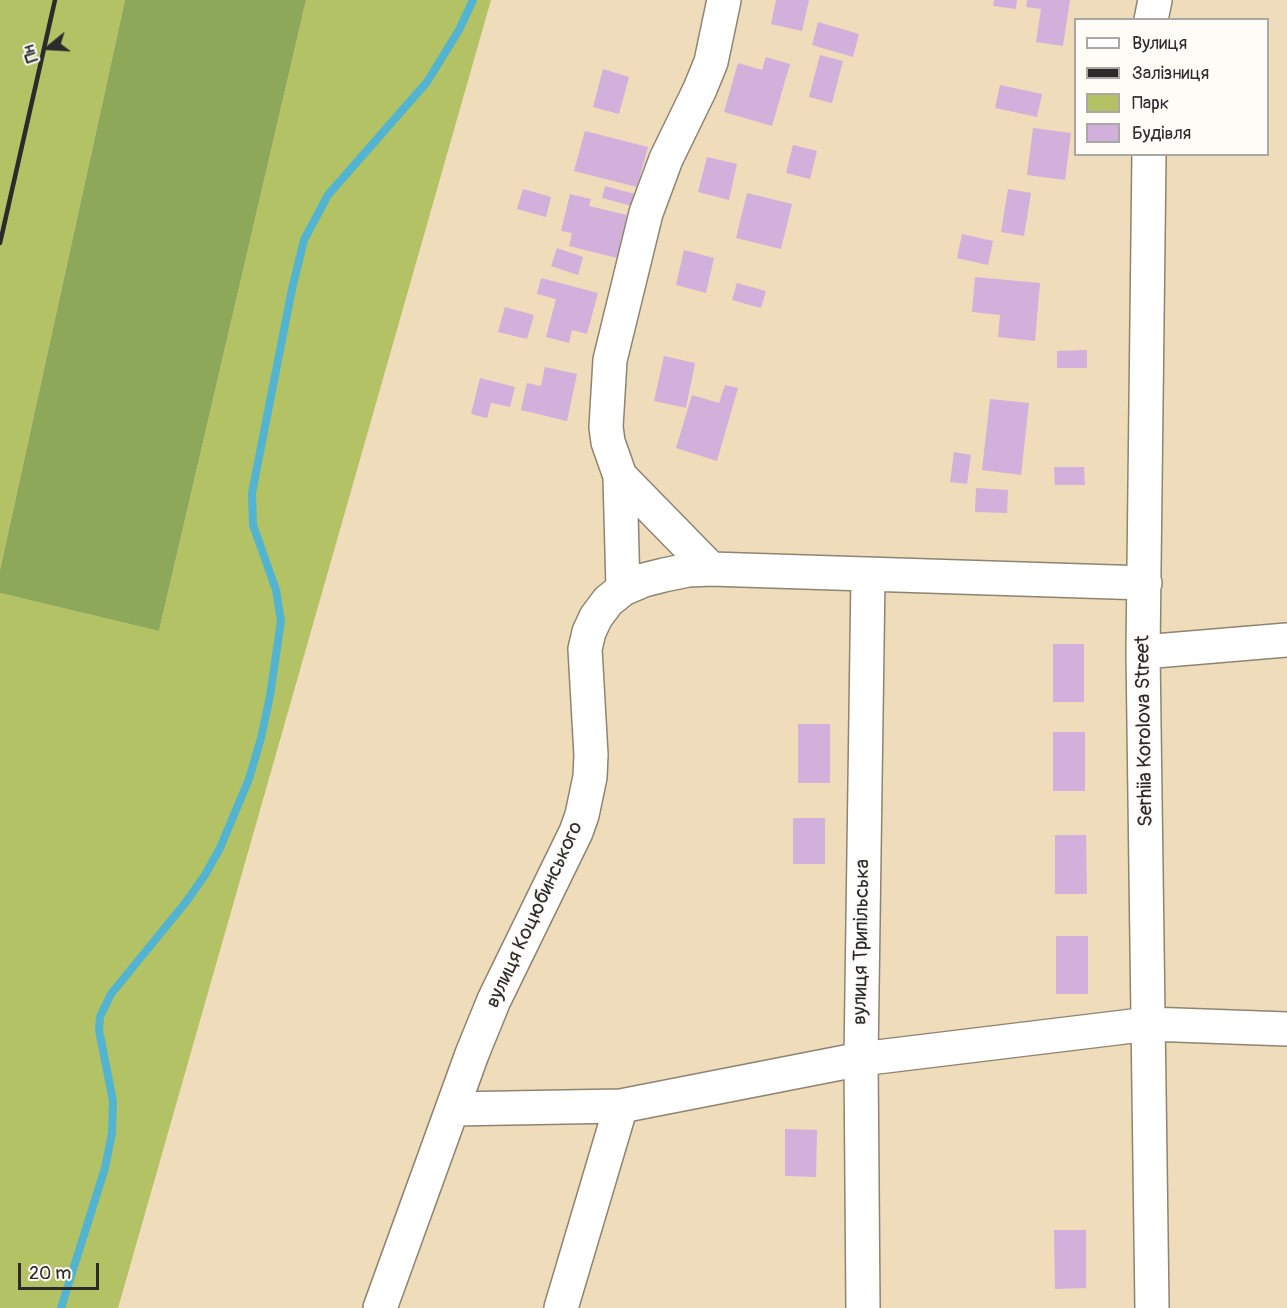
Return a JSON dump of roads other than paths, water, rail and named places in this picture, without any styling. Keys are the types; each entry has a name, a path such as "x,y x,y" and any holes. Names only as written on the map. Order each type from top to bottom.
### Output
{"street":[{"path":"623,590 620,476 608,442 606,427 610,360 646,213 666,159 711,62 724,0"},
{"path":"1151,18 1155,0"},
{"name":"Serhiia Korolova Street","path":"1149,156 1143,652 1152,1308"},
{"path":"620,476 711,569"},
{"name":"вулиця Коцюбинського","path":"380,1308 494,999 576,832 582,814 590,777 591,755 585,649 596,617 608,602 623,590 644,580 688,570 711,569 868,576 1145,583"},
{"name":"вулиця Трипільська","path":"863,1308 861,1059 868,576"},
{"path":"1143,652 1287,640"},
{"path":"452,1109 621,1107 861,1059 1149,1024 1287,1029"},
{"path":"561,1308 621,1107"}],"waterway":[{"path":"61,1308 105,1168 112,1133 113,1101 99,1030 100,1017 111,994 186,902 205,875 220,848 249,779 261,738 281,621 276,590 253,525 252,493 292,289 304,240 328,195 427,82 459,30 473,0"}],"railway":[{"path":"0,243 55,0"}]}
